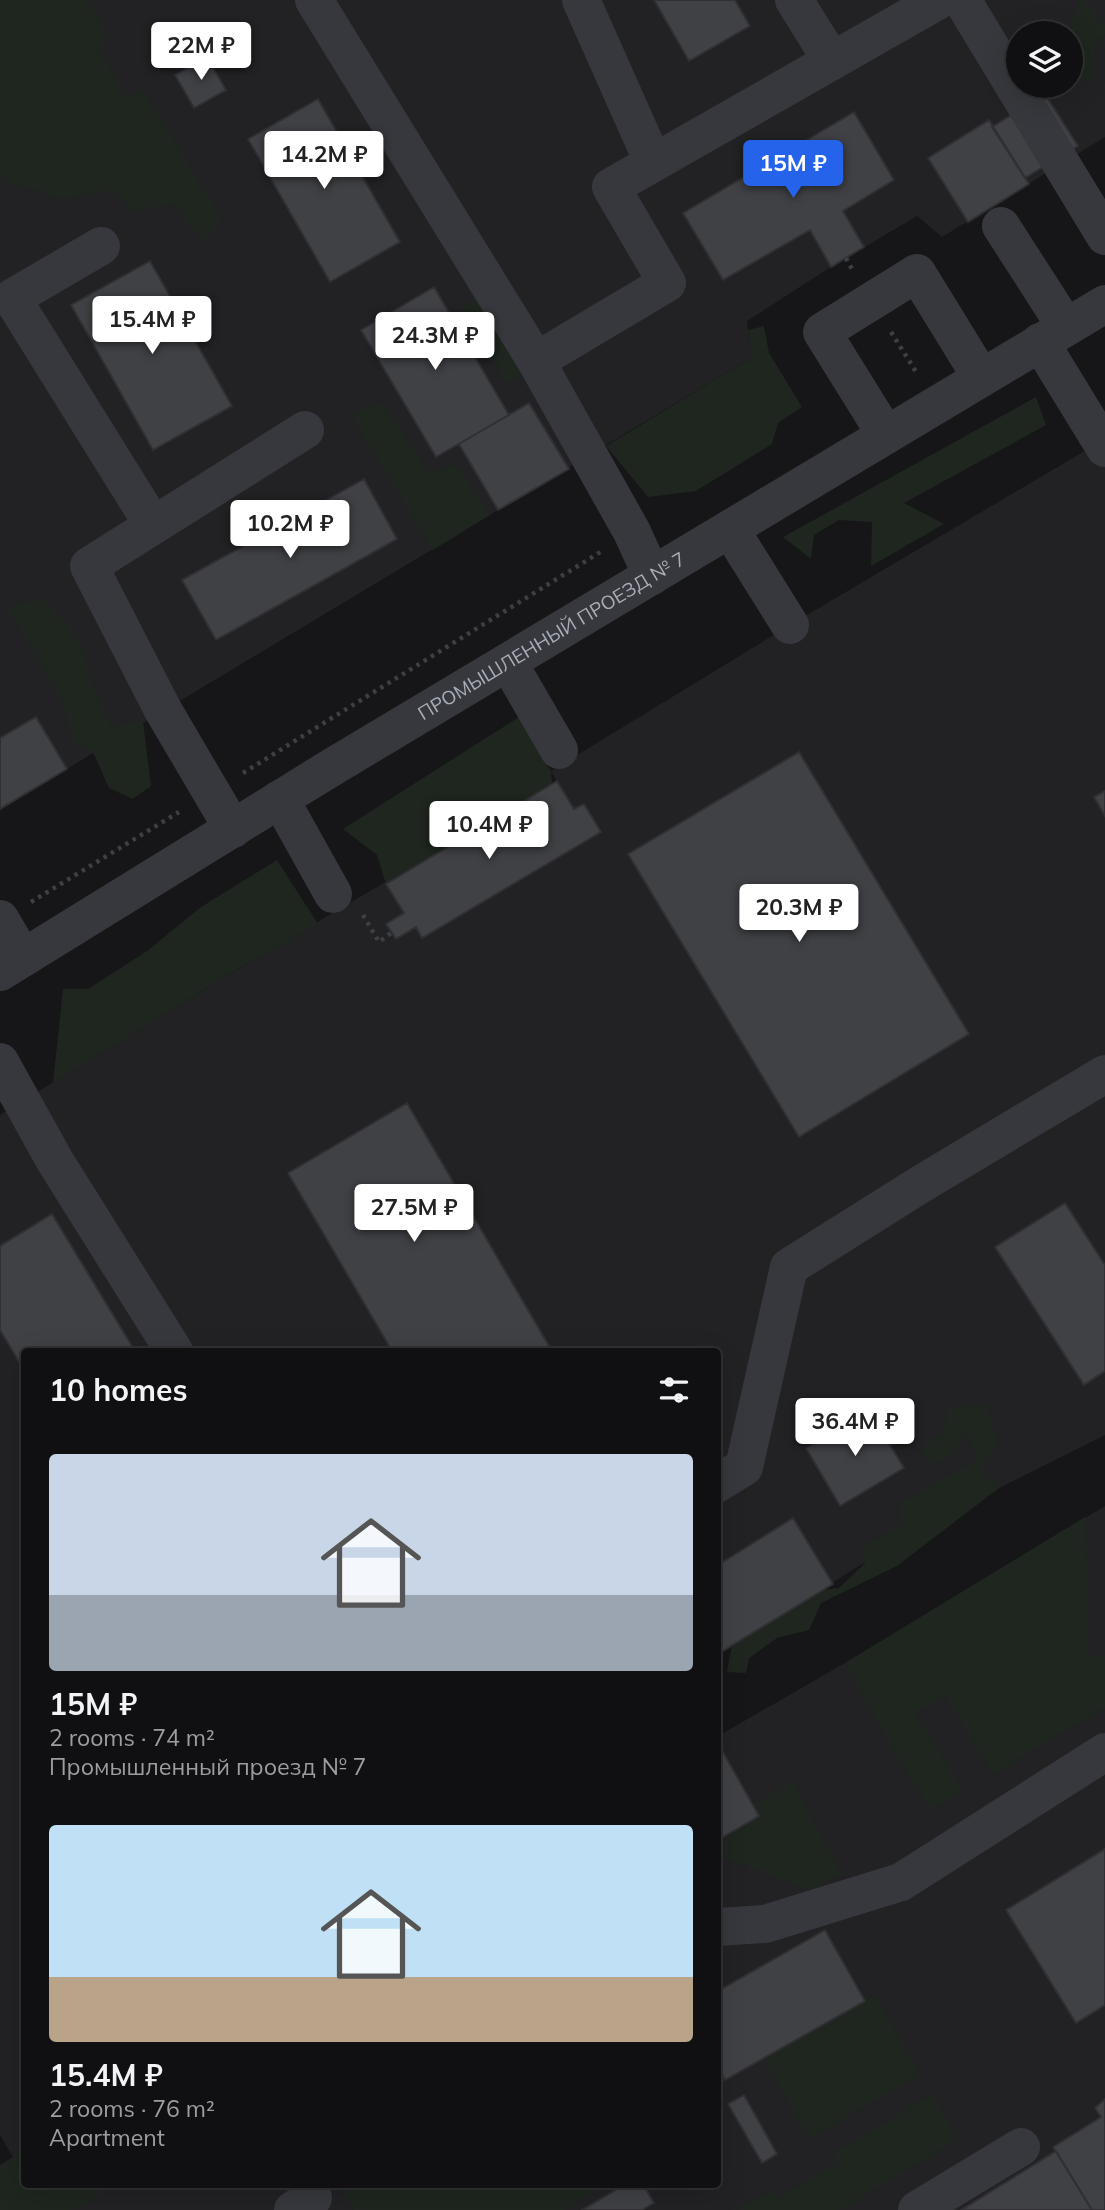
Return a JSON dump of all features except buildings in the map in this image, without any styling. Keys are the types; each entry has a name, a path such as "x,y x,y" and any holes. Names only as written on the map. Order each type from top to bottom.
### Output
{"street":[{"path":"314,0 536,361 632,532 652,576"},
{"path":"581,0 653,162"},
{"path":"794,0 832,61"},
{"path":"536,361 667,283 611,187 939,0"},
{"path":"962,0 1105,236"},
{"path":"1001,226 1105,448"},
{"path":"101,246 12,298 153,525"},
{"path":"886,435 822,332 918,273 981,377"},
{"name":"ПРОМЫШЛЕННЫЙ ПРОЕЗД № 7","path":"12,965 281,799 1105,304"},
{"path":"233,829 163,710 89,566 305,429"},
{"path":"730,529 790,625"},
{"path":"508,662 559,750"},
{"path":"281,799 333,894"},
{"path":"0,919 12,965"},
{"path":"0,1062 55,1161 172,1348"},
{"path":"721,1481 744,1467 789,1267 932,1177 1105,1074"},
{"path":"721,1927 765,1924 901,1882 1105,1752"},
{"path":"917,2210 1021,2147"}],"path":[{"path":"379,942 391,933"}],"shaded area":[{"path":"0,0 1105,0 1105,137 942,237 917,216 831,267 747,321 751,358 0,809"},
{"path":"0,0 87,0 109,37 98,48 127,98 143,91 222,218 204,242 173,203 133,211 111,190 64,199 8,182 0,173"},
{"path":"1079,0 1082,0 1105,24 1105,34 1093,48 1095,77 1083,80 1083,21 1070,21"},
{"path":"480,297 524,375 506,383 459,310"},
{"path":"764,326 769,353 802,407 778,423 772,444 696,491 648,497 606,446 751,358 748,330"},
{"path":"1036,397 1046,425 904,503 944,524 871,566 872,522 839,520 814,535 811,559 783,537"},
{"path":"380,401 431,474 456,464 490,515 433,550 351,415"},
{"path":"1105,439 1105,1435 999,1488 963,1501 721,1652 721,1348 21,1348 21,2171 0,2135 0,1115 241,967 557,781 551,771 790,625"},
{"path":"43,599 78,637 97,696 112,727 143,721 151,786 133,799 109,788 93,752 74,741 60,696 7,607"},
{"path":"519,717 551,771 552,784 386,884 377,855 343,829"},
{"path":"277,860 318,924 241,967 53,1083 63,989 88,989 147,951 201,907"},
{"path":"986,1405 997,1442 981,1473 999,1488 897,1566 821,1603 809,1630 777,1638 749,1658 746,1673 727,1672 732,1645 823,1590 839,1588 865,1563 863,1548 902,1523 899,1504 977,1459 966,1433 949,1457 929,1466 922,1448 944,1433 947,1407"},
{"path":"1105,1506 1105,2210 45,2210 32,2188 721,2188 721,1734"},
{"path":"1085,1517 1090,1656 1105,1657 1105,1707 993,1774 946,1696 915,1713 963,1791 931,1810 884,1734 845,1663"},
{"path":"793,1782 841,1873 811,1891 721,1856 721,1838 759,1816 753,1804"},
{"path":"875,1995 920,2075 809,2138 764,2058"},
{"path":"933,2094 958,2139 841,2210 738,2210 771,2191 776,2199 837,2162 833,2153"},
{"path":"21,2152 21,2188 109,2188 73,2210 0,2210 0,2165"},
{"path":"340,2188 601,2188 565,2210 354,2210"}]}
